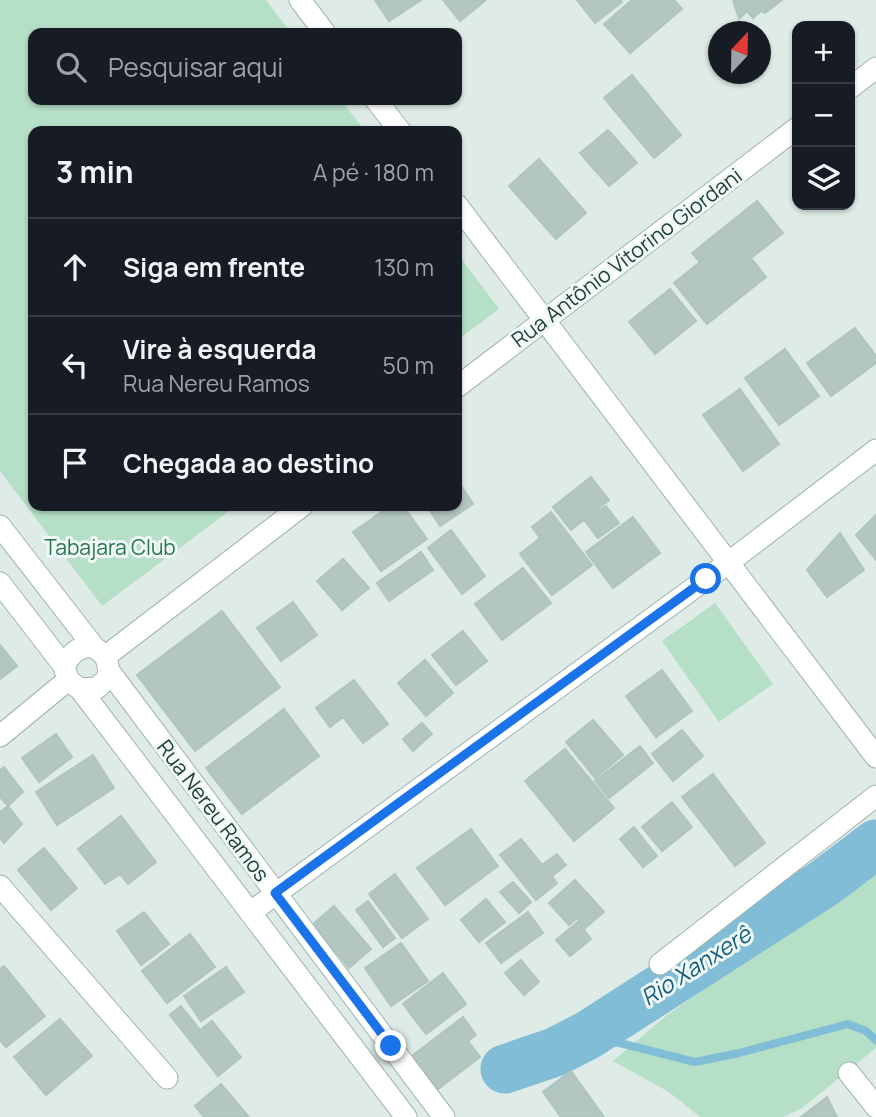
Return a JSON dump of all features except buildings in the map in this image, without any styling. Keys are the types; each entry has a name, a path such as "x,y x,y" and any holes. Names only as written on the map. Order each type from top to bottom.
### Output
{"street":[{"path":"300,0 321,28"},
{"path":"855,84 876,68"},
{"path":"380,105 396,126"},
{"name":"Rua Antônio Vitorino Giordani","path":"462,383 792,132"},
{"path":"462,212 876,757"},
{"path":"251,912 728,563 876,450"},
{"path":"103,658 295,511"},
{"name":"Rua Nereu Ramos","path":"0,526 103,658 180,768 444,1117"},
{"name":"Rua Nereu Ramos","path":"0,583 406,1117"},
{"path":"90,646 103,658 108,678 97,688 71,678 71,654 77,649 90,646"},
{"path":"0,736 71,678"},
{"path":"153,787 180,768"},
{"path":"660,964 876,796"},
{"path":"0,886 167,1078"},
{"path":"316,998 341,980"},
{"path":"384,1088 407,1068"},
{"path":"849,1073 876,1107"}],"green space":[{"name":"Tabajara Club","path":"0,0 266,0 287,28 28,28 28,105 345,105 361,126 28,126 28,508 0,471"},
{"path":"462,260 499,309 462,336"},
{"name":"Tabajara Club","path":"30,511 229,511 102,606"},
{"path":"715,603 773,684 719,722 662,641"},
{"path":"876,867 876,1048 802,1108 783,1117 700,1117 669,1092 613,1061 666,1016"}],"waterway":[{"name":"Rio Xanxerê","path":"505,1069 555,1052 588,1035 823,884 876,844"},
{"path":"588,1035 695,1062 848,1024 866,1031 876,1040"}],"route":[{"path":"391,1046 275,893 706,579"}]}
